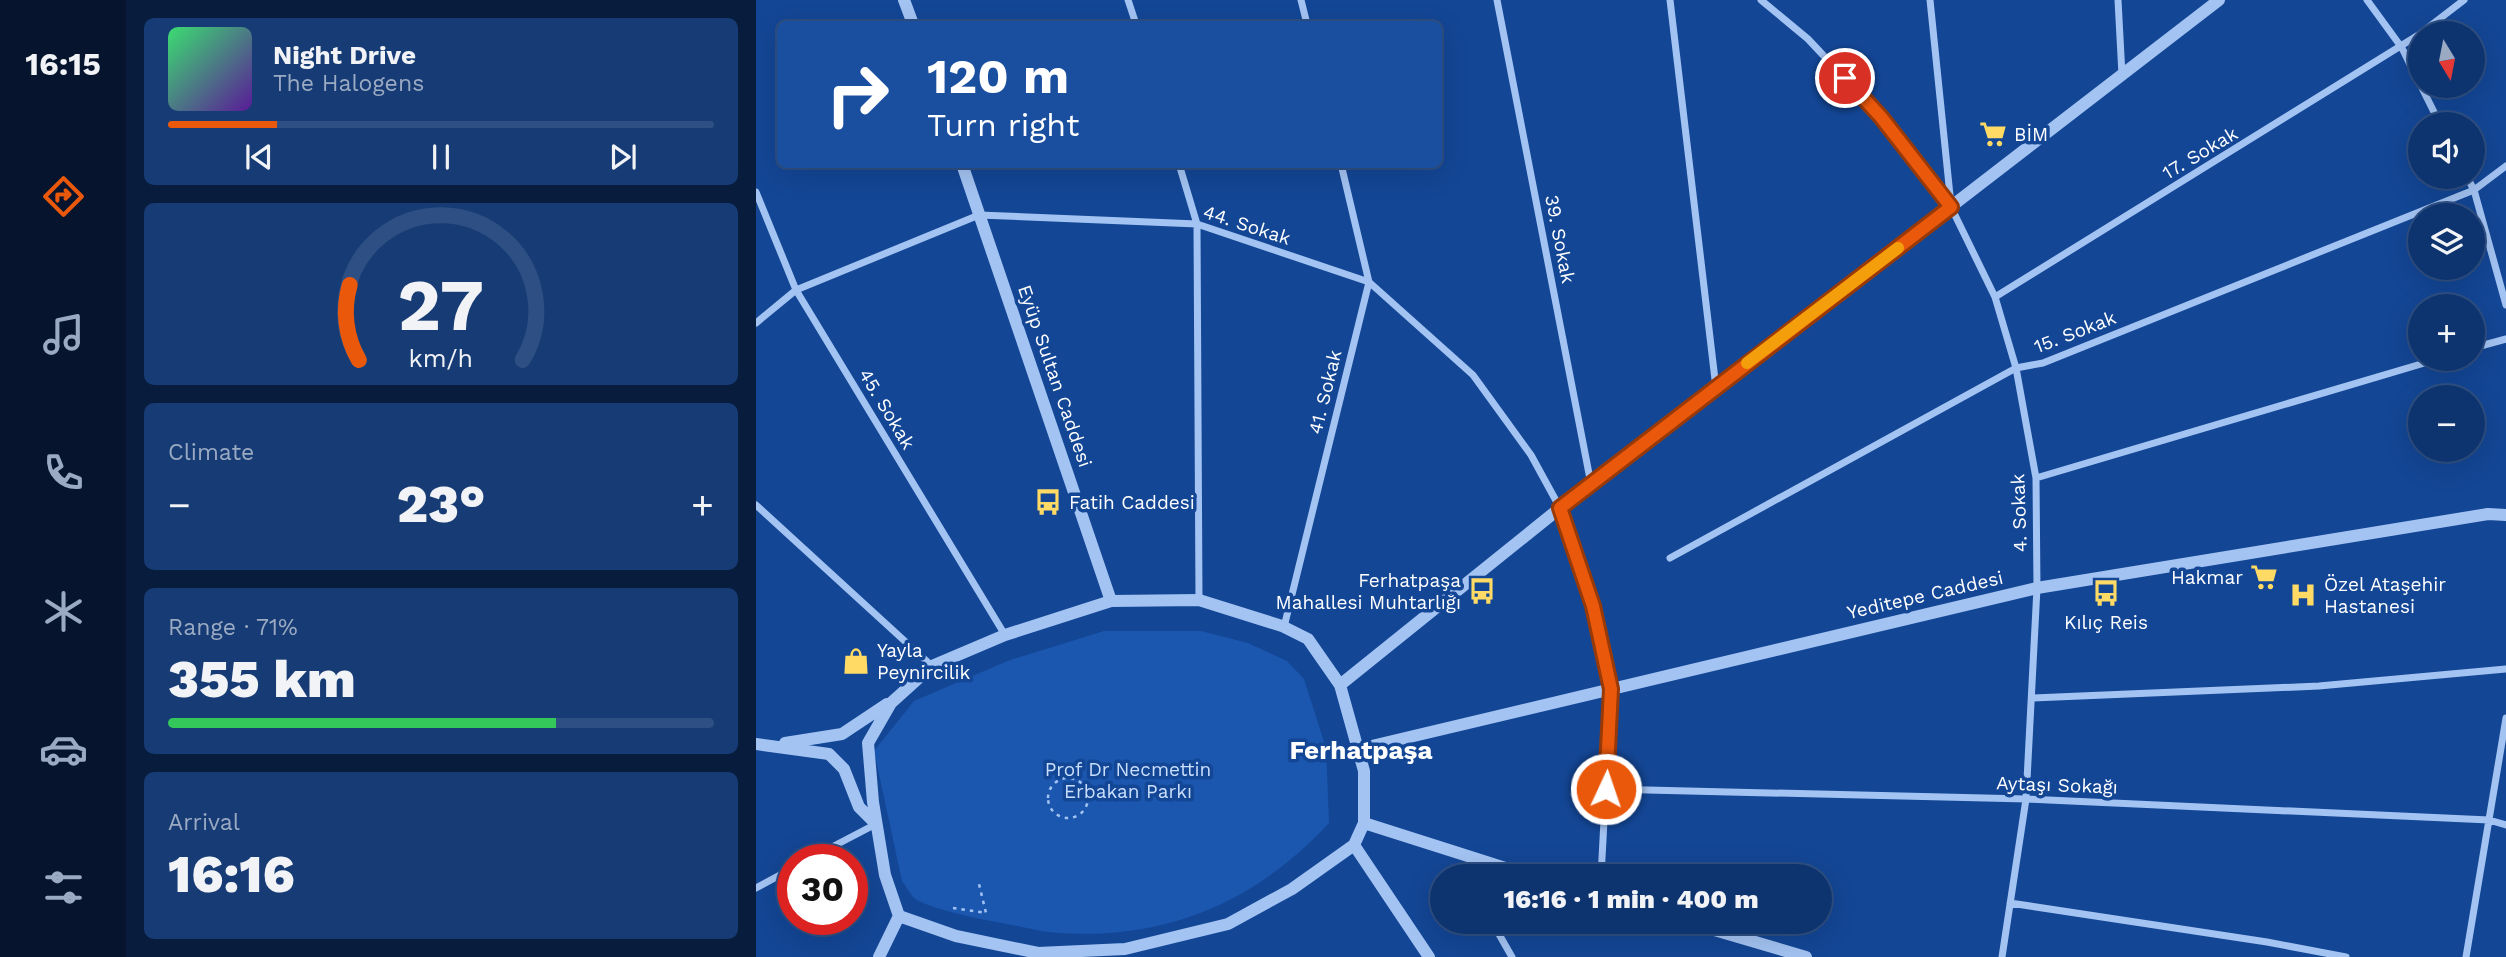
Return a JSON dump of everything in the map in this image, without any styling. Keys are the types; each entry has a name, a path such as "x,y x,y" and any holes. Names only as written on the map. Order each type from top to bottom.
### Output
{"street":[{"path":"904,0 912,21"},
{"path":"1128,0 1135,21"},
{"path":"1301,0 1306,21"},
{"name":"39. Sokak","path":"1497,0 1591,484"},
{"path":"1671,0 1716,388"},
{"path":"1760,0 1808,39 1881,117 1951,207"},
{"path":"1930,0 1951,207"},
{"path":"2118,0 2122,75"},
{"path":"1340,685 1560,508 2219,0"},
{"path":"2367,0 2408,60"},
{"name":"17. Sokak","path":"2437,21 2464,0"},
{"name":"17. Sokak","path":"1995,296 2408,44"},
{"name":"15. Sokak","path":"1670,558 2016,368 2043,363 2474,190 2506,166"},
{"name":"Eyüp Sultan Caddesi","path":"963,168 1111,601"},
{"path":"1180,168 1197,224 1199,600"},
{"name":"41. Sokak","path":"1284,627 1369,282 1341,168"},
{"path":"2474,190 2506,305"},
{"name":"45. Sokak","path":"756,192 796,290 1005,635"},
{"name":"4. Sokak","path":"1951,207 1995,296 2016,368 2036,478 2037,588 2026,799 2002,957"},
{"name":"44. Sokak","path":"756,323 796,290 979,215 1197,224 1369,282 1473,375 1531,455 1560,508 1593,606 1611,689 1602,864"},
{"path":"2485,345 2506,339"},
{"path":"2036,478 2408,368"},
{"path":"756,505 932,666"},
{"name":"Yeditepe Caddesi","path":"1359,749 2037,588 2488,514 2506,514"},
{"path":"756,744 775,744 842,734 895,699 932,666 1005,635 1111,601 1199,600 1284,627 1308,639 1340,685 1364,771 1364,823 1354,845 1292,888 1228,924 1126,953 1038,953 956,936 899,916"},
{"path":"2033,698 2319,686 2506,669"},
{"path":"879,957 899,916 885,875 876,824 868,743 895,699"},
{"path":"2466,957 2506,718"},
{"path":"775,744 829,754 844,769 859,807 876,824"},
{"name":"Aytaşı Sokağı","path":"1606,789 2026,799 2489,820 2506,825"},
{"path":"1364,823 1492,864"},
{"path":"838,844 876,824"},
{"path":"1354,845 1429,957"},
{"path":"1475,859 1476,864"},
{"path":"756,888 777,877"},
{"path":"2010,903 2267,942 2346,957"},
{"path":"1499,934 1512,957"},
{"path":"1728,934 1806,957"}],"path":[{"path":"1059,779 1078,780 1087,789 1086,808 1077,816 1063,817 1051,807 1049,792 1059,779"},
{"path":"953,908 986,914 979,884"}],"green space":[{"name":"Prof Dr Necmettin Erbakan Parkı","path":"1104,631 1201,631 1248,643 1287,661 1304,679 1326,748 1329,823 1301,851 1271,875 1240,894 1173,922 1136,930 1099,934 1043,931 954,913 914,898 902,881 874,751 914,701 1010,660"}],"slow traffic":[{"path":"1747,363 1898,248"}],"place":[{"name":"BİM","path":"1993,134"},
{"name":"Fatih Caddesi","path":"1048,502"},
{"name":"Hakmar","path":"2264,577"},
{"name":"Ferhatpaşa Mahallesi Muhtarlığı","path":"1482,591"},
{"name":"Kılıç Reis","path":"2106,593"},
{"name":"Özel Ataşehir Hastanesi","path":"2303,595"},
{"name":"Yayla Peynircilik","path":"856,661"}],"district":[{"name":"Ferhatpaşa","path":"1361,750"}],"route":[{"path":"1606,789 1611,689 1593,606 1560,508 1951,207 1881,117 1845,78"}]}
